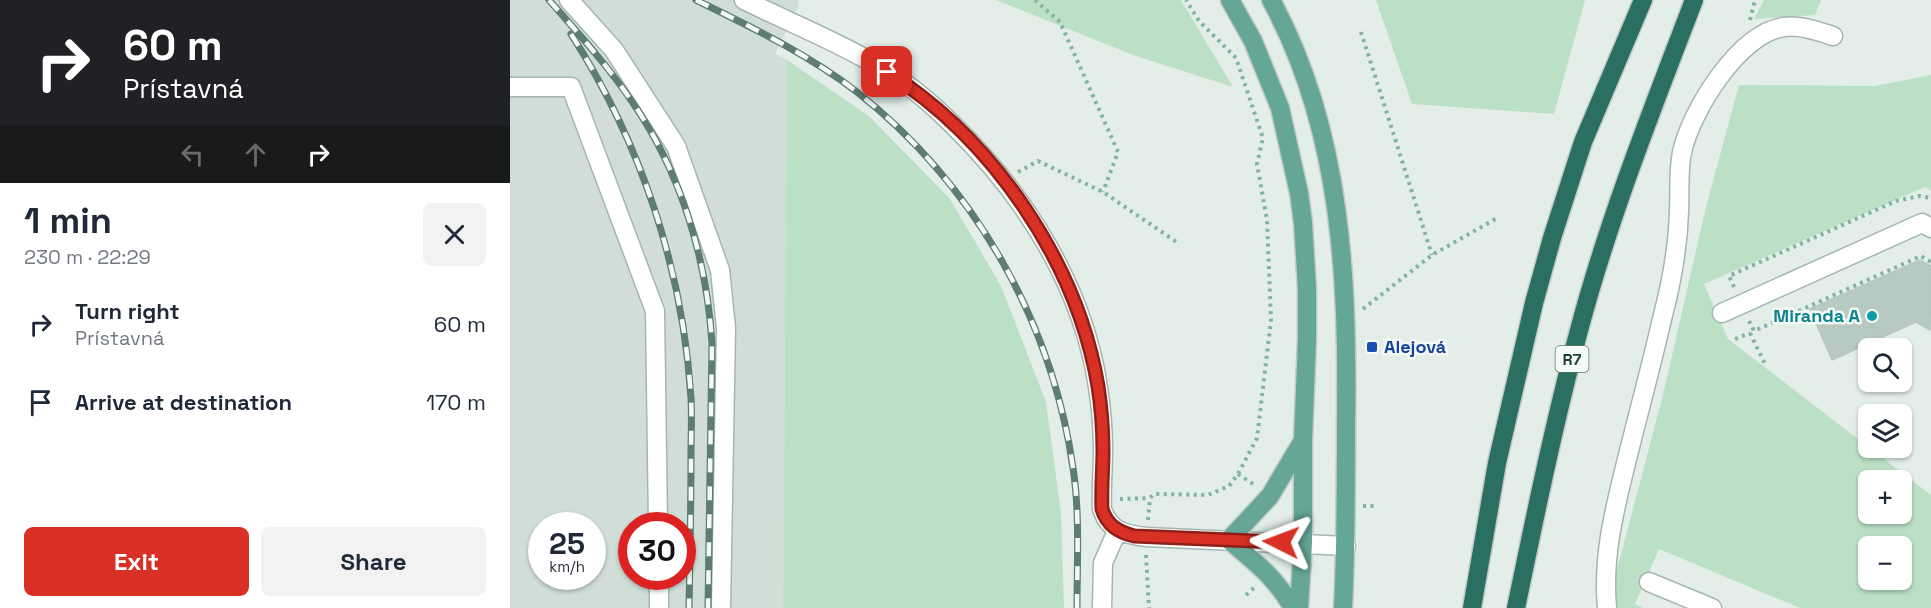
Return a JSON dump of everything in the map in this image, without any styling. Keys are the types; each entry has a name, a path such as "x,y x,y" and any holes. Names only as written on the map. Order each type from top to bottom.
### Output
{"highway":[{"path":"1472,608 1497,463 1534,303 1552,237 1583,142 1643,0"},
{"name":"R7","path":"1516,608 1544,476 1579,333 1614,215 1694,0"}],"main road":[{"path":"1230,0 1253,41 1280,108 1299,193 1307,290 1303,543 1299,608"},
{"path":"1271,0 1297,55 1315,106 1329,159 1339,228 1347,348 1346,546 1343,608"},
{"path":"1293,608 1281,588 1270,576 1229,540 1270,496 1303,440"}],"street":[{"path":"569,0 614,50 676,146 720,270 726,328 721,608"},
{"path":"744,0 870,61 904,82 961,132 1003,179 1030,216 1076,305 1088,340 1098,387 1103,449 1102,509 1105,518 1118,531 1147,537 1346,546"},
{"path":"1607,608 1605,581 1609,539 1618,493 1663,316 1679,212 1679,175 1682,151 1695,116 1733,60 1758,37 1782,27 1798,26 1833,36"},
{"path":"510,87 571,87 655,312 658,512"},
{"path":"1722,313 1927,226"},
{"path":"1102,608 1102,563 1118,531"},
{"path":"1649,582 1712,608"},
{"path":"659,590 659,608"}],"path":[{"path":"1035,0 1060,22 1118,152 1103,192"},
{"path":"1101,498 1117,500 1150,498 1154,494 1208,495 1229,486 1257,438 1271,320 1267,220 1257,164 1263,138 1236,58 1199,21 1186,0"},
{"path":"1361,32 1432,255"},
{"path":"1003,179 1038,161 1103,192 1178,243"},
{"path":"1346,318 1362,310 1432,255 1499,217"},
{"path":"1735,339 1752,332 1765,364"},
{"path":"1238,474 1261,490"},
{"path":"1149,608 1146,572 1150,498"},
{"path":"1360,506 1378,506"}],"shaded area":[{"path":"510,0 798,0 799,5 775,54 787,60 783,608 510,608"}],"green space":[{"path":"996,0 1181,0 1233,87 1133,55"},
{"path":"1376,0 1585,0 1554,114 1412,104"},
{"path":"1764,0 1821,0 1815,15 1754,19"},
{"path":"787,60 869,116 950,199 1001,286 1046,402 1061,513 1064,608 783,608"},
{"path":"1931,75 1931,191 1925,187 1704,284 1728,339 1858,439 1858,458 1883,458 1898,470 1858,470 1858,524 1912,524 1912,480 1931,495 1931,608 1800,608 1659,549 1635,604 1643,608 1617,608 1611,594 1663,395 1706,207 1739,85 1875,86"}],"building":[{"name":"Miranda A","path":"1920,260 1931,266 1930,330 1916,322 1881,338 1858,338 1858,348 1832,360 1810,309"}],"railway":[{"path":"549,0 633,103 665,158 689,218 704,280 712,344 708,608"},
{"path":"696,0 799,53 857,92 899,129 937,169 971,213 1001,259 1026,309 1047,360 1062,413 1077,502 1077,608"},
{"path":"571,34 596,76 638,163 668,255 679,302 691,405 689,608"}],"place":[{"name":"Miranda A","path":"1872,316"},
{"name":"Alejová","path":"1372,347"}],"route":[{"path":"887,72 904,82 932,105 980,152 1030,216 1047,245 1076,305 1088,340 1098,387 1103,449 1102,509 1110,525 1118,531 1134,536 1281,542"}]}
